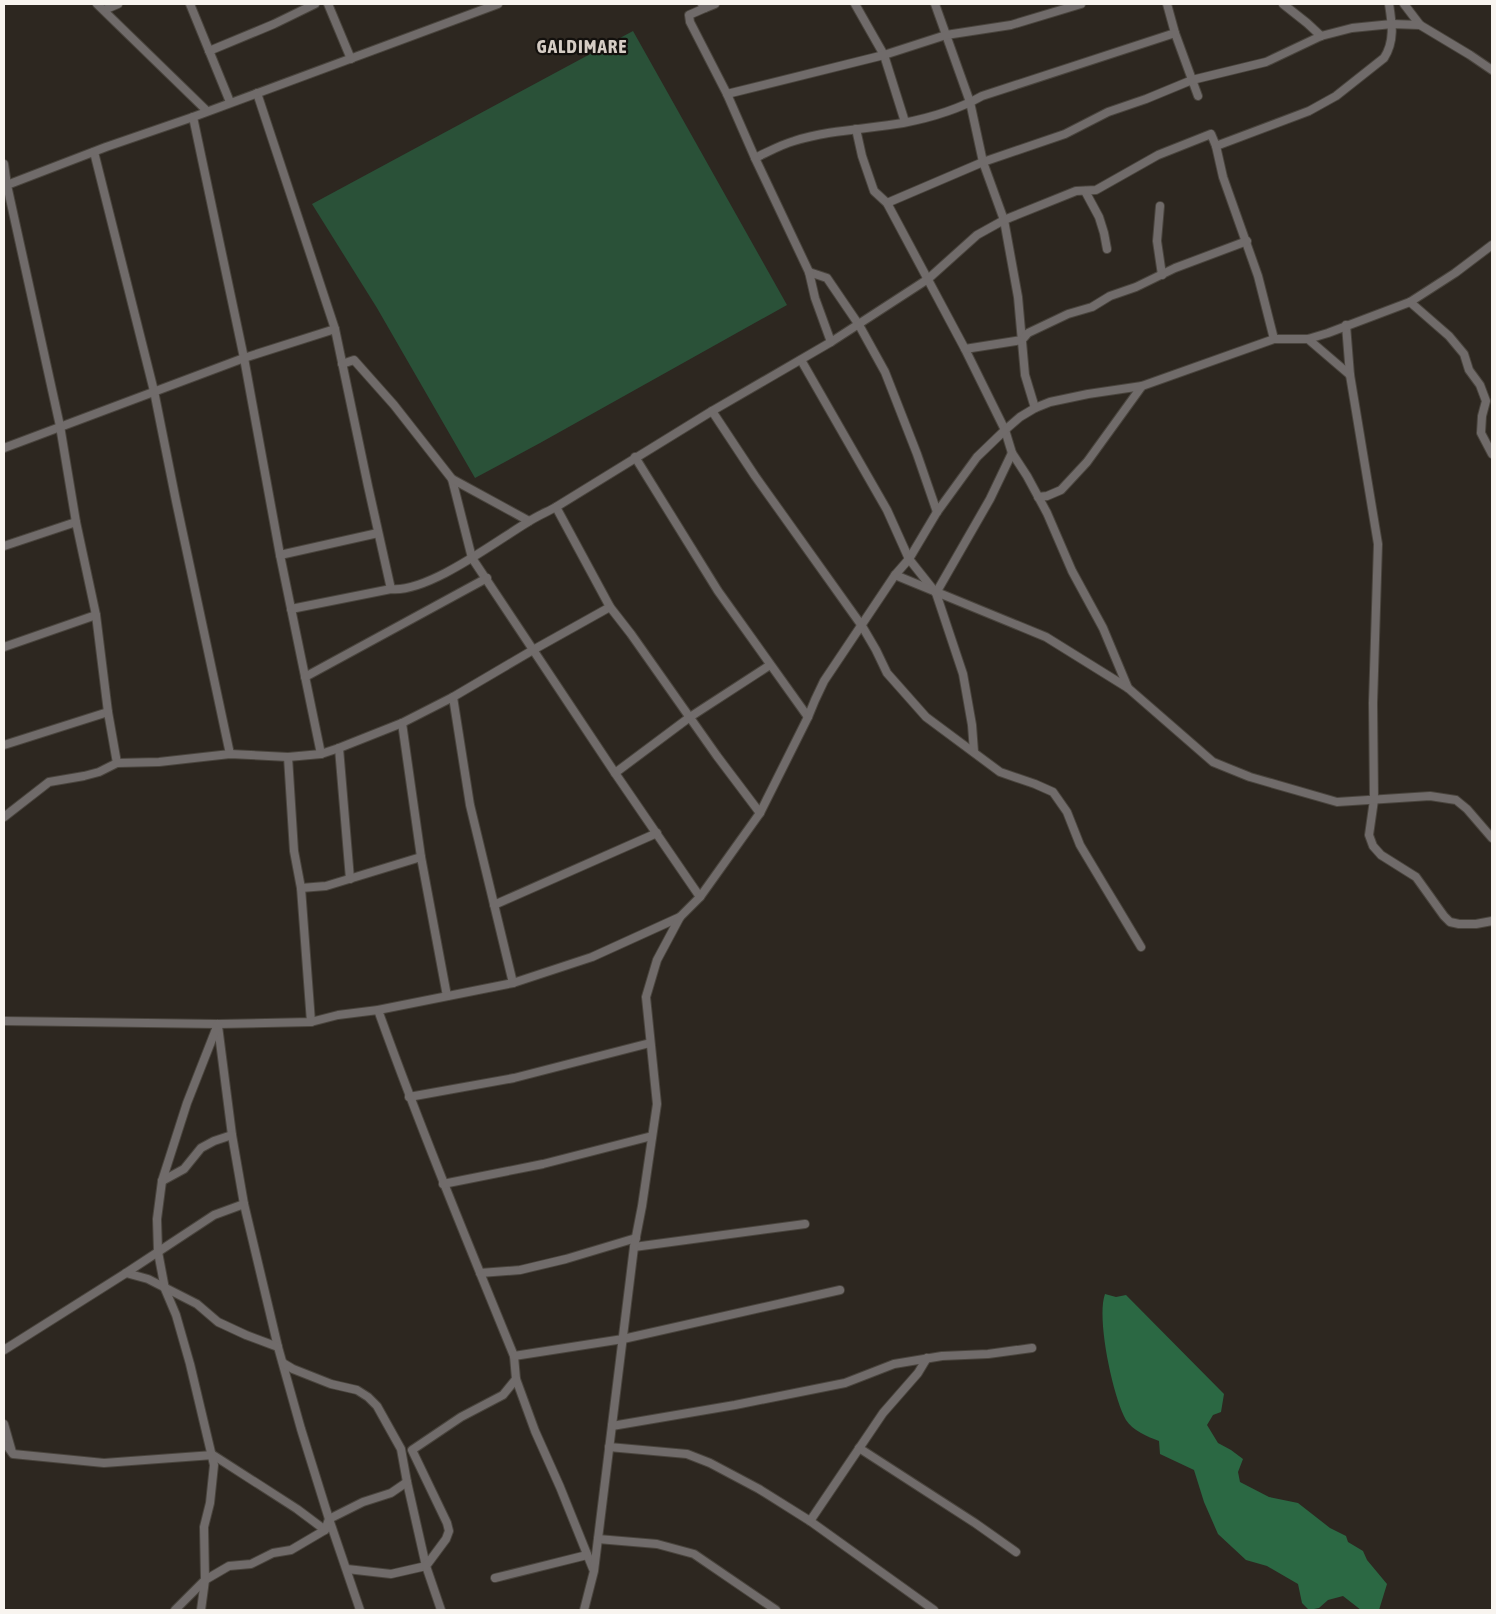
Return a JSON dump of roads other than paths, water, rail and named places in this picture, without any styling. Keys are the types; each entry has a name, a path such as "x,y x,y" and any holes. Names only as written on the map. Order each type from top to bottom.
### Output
{"street":[{"path":"96,4 207,111"},
{"path":"104,10 118,4"},
{"path":"190,4 230,102"},
{"path":"209,51 274,24 315,4"},
{"path":"328,4 351,59"},
{"path":"6,186 498,4"},
{"path":"714,4 703,6 689,15 690,22 727,94 809,272 815,298 831,342"},
{"path":"855,4 884,55 905,122"},
{"path":"935,4 970,102 983,162 1004,220 1018,297 1026,375 1035,408"},
{"path":"727,94 884,55 946,35 1011,26 1063,6 1081,4"},
{"path":"1167,4 1175,33 1198,96"},
{"path":"1282,4 1321,36"},
{"path":"1216,146 1309,111 1336,96 1384,58 1390,49 1392,24 1389,4"},
{"path":"1404,4 1420,25 1492,70"},
{"path":"887,202 983,162 1065,134 1108,112 1192,80 1266,62 1321,36 1352,28 1392,24 1420,25"},
{"path":"755,158 793,141 827,133 905,122 1175,33"},
{"path":"257,93 335,329 378,533 392,589"},
{"path":"194,117 244,358 290,609 321,754"},
{"path":"856,129 862,156 874,191 887,202 965,349 1004,430 1012,453 1038,497 1072,571 1103,628 1128,688"},
{"path":"290,609 344,597 414,587 472,558 635,457 859,325 928,279 977,235 1004,220 1076,191 1096,190 1158,155 1211,134 1216,146 1223,177 1247,242 1265,300 1274,339"},
{"path":"94,152 154,391 230,754"},
{"path":"4,164 6,186 60,426 76,522 96,615 108,712 117,763"},
{"path":"1085,191 1099,217 1107,249"},
{"path":"1160,206 1157,241 1162,275"},
{"path":"965,349 1022,340 1028,333 1068,314 1092,307 1110,296 1136,287 1197,259 1247,242"},
{"path":"584,1610 594,1572 634,1247 657,1104 646,997 657,960 680,917 700,897 760,813 808,718 824,681 909,558 937,512 978,458 1004,430 1020,417 1050,402 1142,386 1274,339 1308,339 1410,302 1492,246"},
{"path":"809,272 827,278 859,325 885,372 937,512"},
{"path":"1410,302 1448,336 1464,354 1469,370 1480,386 1486,401 1482,416 1481,433 1492,454"},
{"path":"1346,325 1350,375 1378,544 1373,703 1374,800 1369,836 1373,846 1381,855 1416,877 1450,922 1476,924 1492,921"},
{"path":"4,448 244,358 335,329"},
{"path":"1308,339 1350,375"},
{"path":"342,364 354,360 394,406 452,479 529,521"},
{"path":"801,360 887,510 909,558 936,592 963,674 972,724 974,752"},
{"path":"1038,497 1047,496 1061,490 1087,462 1142,386"},
{"path":"712,411 755,476 862,626 887,672 926,717 1000,772 1053,792 1067,812 1080,845 1141,947"},
{"path":"936,592 990,499 1012,453"},
{"path":"635,457 718,591 808,718"},
{"path":"452,479 472,558 700,897"},
{"path":"556,507 610,607 760,813"},
{"path":"4,546 76,522"},
{"path":"280,555 378,533"},
{"path":"896,575 1046,637 1128,688 1213,762 1250,777 1337,802 1430,796 1456,800 1467,809 1492,838"},
{"path":"305,677 487,578"},
{"path":"4,817 49,782 99,772 117,763 159,762 230,754 288,757 321,754 339,748 402,723 453,697 610,607"},
{"path":"4,647 96,615"},
{"path":"615,772 690,717 770,665"},
{"path":"453,697 470,805 513,983"},
{"path":"4,745 108,712"},
{"path":"402,723 421,857 447,996"},
{"path":"339,748 350,879"},
{"path":"288,757 294,851 301,888 311,1022"},
{"path":"494,905 657,834"},
{"path":"301,888 326,886 421,857"},
{"path":"4,1021 218,1024 311,1022 338,1015 378,1010 513,983 592,956 680,917"},
{"path":"378,1010 409,1097 514,1356 516,1379 535,1431 594,1572"},
{"path":"218,1024 232,1136 244,1204 278,1347 329,1519 360,1610"},
{"path":"201,1610 205,1580 204,1528 210,1503 214,1465 213,1455 190,1364 176,1315 166,1289 158,1252 157,1219 162,1181 187,1103 218,1024"},
{"path":"409,1097 514,1078 650,1043"},
{"path":"162,1181 184,1169 201,1148 214,1141 232,1136"},
{"path":"444,1184 543,1164 652,1136"},
{"path":"4,1350 214,1215 244,1204"},
{"path":"634,1247 805,1224"},
{"path":"480,1273 520,1270 566,1259 636,1238"},
{"path":"126,1273 148,1278 197,1304 218,1322 278,1347"},
{"path":"514,1356 623,1339 840,1290"},
{"path":"612,1426 735,1405 845,1382 894,1364 942,1356 988,1354 1032,1348"},
{"path":"810,1521 883,1413 918,1373 927,1358"},
{"path":"283,1363 331,1384 357,1390 377,1406 401,1449 426,1566 441,1610"},
{"path":"401,1449 412,1450 461,1417 503,1395 516,1379"},
{"path":"4,1424 13,1454"},
{"path":"4,1445 13,1454 104,1463 213,1455 297,1509 325,1530"},
{"path":"609,1447 687,1454 698,1457 759,1489 810,1521 934,1610"},
{"path":"858,1448 975,1523 1016,1552"},
{"path":"347,1569 391,1574 426,1566 446,1539 449,1531 448,1523 412,1450"},
{"path":"175,1610 205,1580 229,1566 250,1564 273,1553 291,1550 325,1530 329,1519 363,1502 391,1493 407,1482"},
{"path":"598,1539 657,1544 694,1554 776,1610"},
{"path":"495,1578 587,1556"}],"district":[{"name":"GALDIMARE","path":"582,46"}]}
